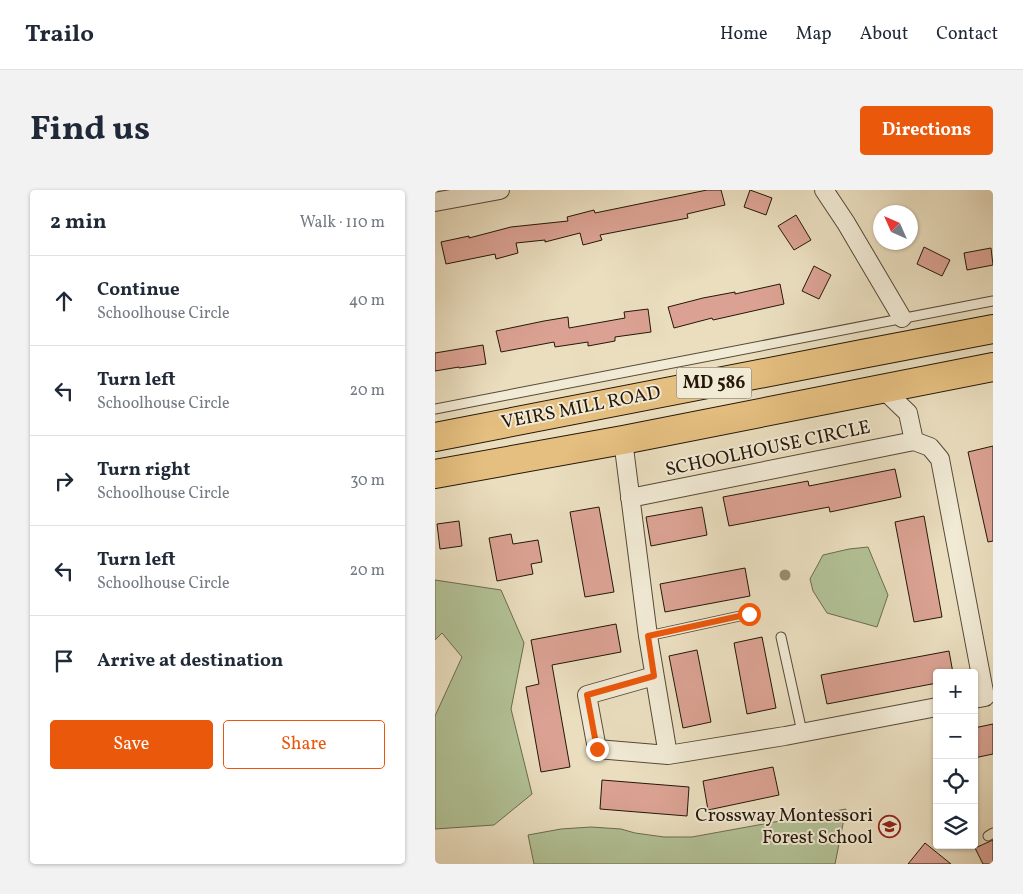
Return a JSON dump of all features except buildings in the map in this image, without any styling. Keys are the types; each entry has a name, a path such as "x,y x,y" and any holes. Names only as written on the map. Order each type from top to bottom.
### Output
{"main road":[{"name":"VEIRS MILL ROAD","path":"435,437 993,330"},
{"name":"VEIRS MILL ROAD","path":"435,474 623,440 993,367"}],"street":[{"path":"435,202 500,190"},
{"path":"824,190 902,318"},
{"path":"908,413 924,381"},
{"path":"883,389 908,413 914,441 930,447 940,459 985,697 978,698"},
{"path":"623,440 648,636 668,755"},
{"name":"SCHOOLHOUSE CIRCLE","path":"630,498 914,441"},
{"path":"654,676 587,695 597,749 668,755 785,736 933,707"}],"lane":[{"path":"435,409 993,300"},
{"path":"648,636 749,614"},
{"path":"781,637 802,732"}],"green space":[{"path":"868,547 888,595 877,627 827,613 813,591 810,579 823,555"},
{"path":"435,580 501,590 524,643 511,709 532,794 494,825 435,829 435,716 462,657 442,633 435,640"},
{"path":"846,809 835,864 534,864 528,835 561,829 591,827 621,829 664,837 692,837"}],"place":[{"name":"Crossway Montessori Forest School","path":"889,827"}],"route":[{"path":"597,749 587,695 654,676 648,636 749,614"}]}
